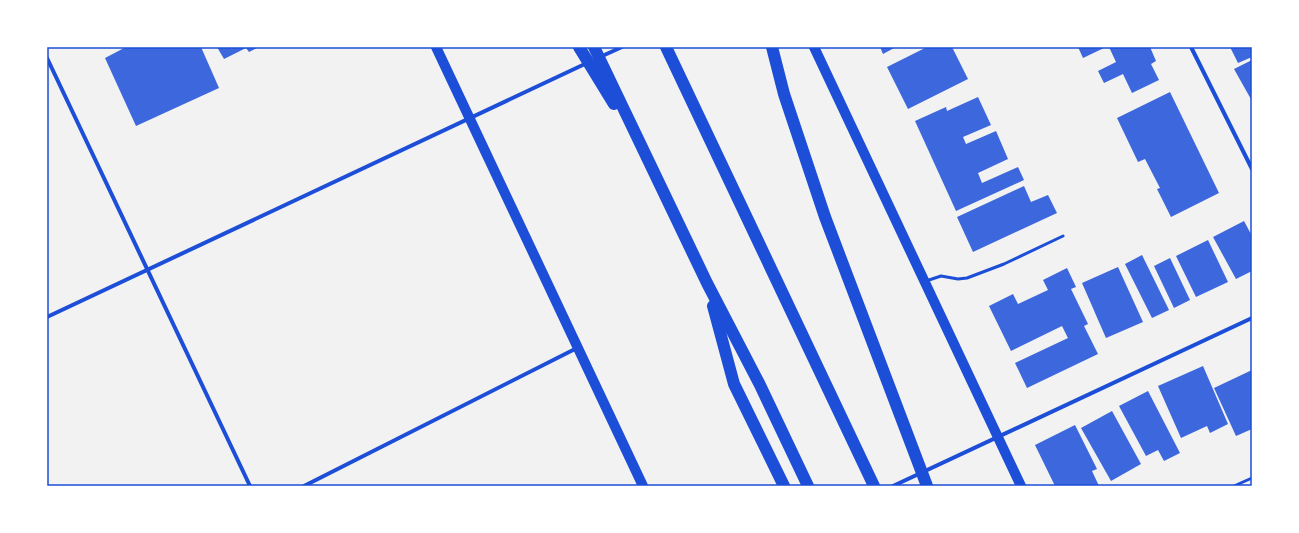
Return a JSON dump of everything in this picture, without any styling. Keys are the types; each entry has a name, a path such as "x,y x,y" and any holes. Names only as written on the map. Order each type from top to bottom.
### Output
{"highway":[{"path":"579,47 647,158"},
{"path":"594,47 707,283 760,385 808,486"},
{"path":"666,47 874,486"},
{"path":"772,47 784,94 822,210 927,486"},
{"path":"707,283 734,384 784,486"}],"main road":[{"path":"436,47 643,486"},
{"path":"814,47 1021,486"}],"street":[{"path":"47,317 622,47"},
{"path":"1191,47 1252,169"},
{"path":"47,58 250,486"},
{"path":"893,486 1252,318"},
{"path":"304,486 578,348"}],"lane":[{"path":"924,281 941,276 958,279 967,278 1004,264 1063,236"},
{"path":"1234,486 1252,478"}],"building":[{"path":"126,47 201,47 219,88 136,126 105,58"},
{"path":"217,47 259,47 249,52 246,48 224,59"},
{"path":"880,47 896,47 883,54"},
{"path":"927,47 952,47 968,79 908,109 887,67"},
{"path":"1078,47 1106,47 1083,58"},
{"path":"1109,47 1150,47 1156,61 1151,64 1159,80 1132,93 1123,74 1104,83 1098,71 1116,62"},
{"path":"1230,47 1252,47 1252,57 1238,63"},
{"path":"1252,60 1252,101 1234,69"},
{"path":"1170,92 1219,193 1171,217 1157,189 1160,188 1145,159 1138,162 1117,118"},
{"path":"978,97 991,125 963,137 966,144 996,131 1008,159 978,173 982,183 1018,167 1024,180 956,211 915,121 946,107 947,111"},
{"path":"1024,186 1031,202 1048,195 1057,213 973,252 957,217"},
{"path":"1244,221 1252,236 1252,271 1236,279 1213,237"},
{"path":"1208,240 1228,282 1196,297 1176,256"},
{"path":"1142,255 1169,310 1152,318 1125,264"},
{"path":"1170,258 1190,300 1174,308 1154,266"},
{"path":"1118,267 1143,322 1106,338 1082,283"},
{"path":"1067,268 1076,287 1071,289 1088,324 1084,326 1098,354 1027,388 1015,363 1068,338 1062,326 1011,351 989,306 1013,294 1018,304 1048,290 1043,280"},
{"path":"1203,366 1228,424 1210,433 1207,426 1181,438 1158,386"},
{"path":"1252,370 1252,429 1236,436 1214,388"},
{"path":"1148,391 1180,453 1164,461 1158,450 1146,456 1119,406"},
{"path":"1112,411 1141,464 1111,481 1081,428"},
{"path":"1075,425 1097,469 1092,471 1099,486 1055,486 1035,445"}]}
